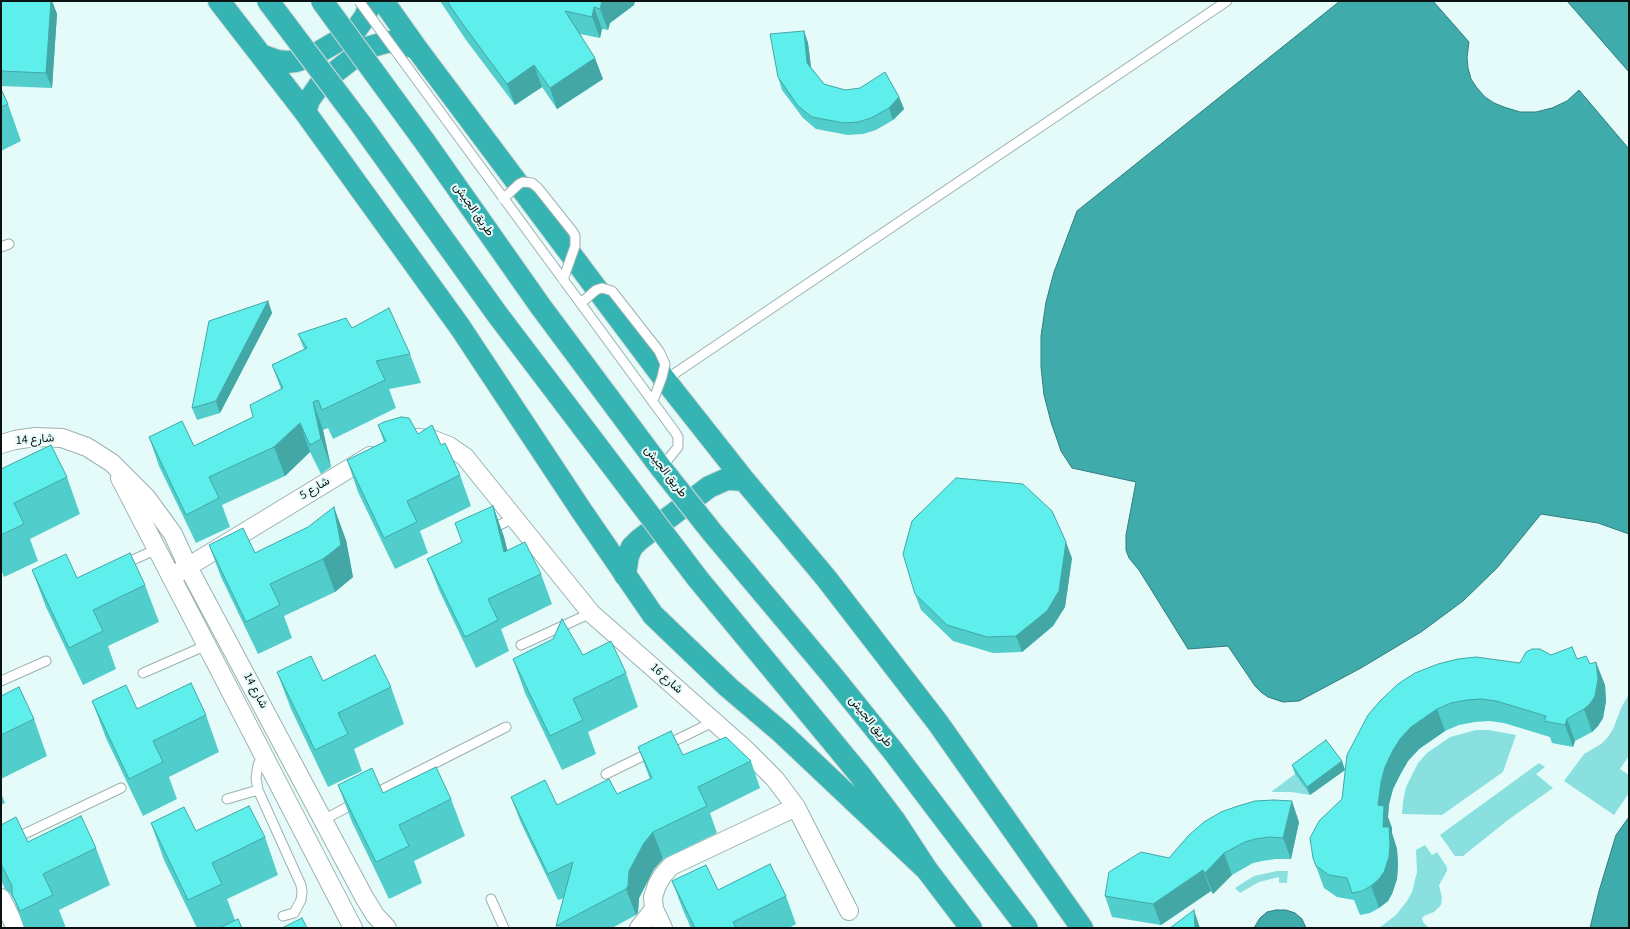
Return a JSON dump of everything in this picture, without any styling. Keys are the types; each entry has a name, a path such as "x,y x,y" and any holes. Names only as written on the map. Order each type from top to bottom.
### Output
{"highway":[{"path":"219,1 305,112 460,327 653,615 728,687 782,733 927,870"},
{"path":"268,1 360,123 497,314 698,579 860,776 895,821 927,870 971,928"},
{"name":"طريق الجيش","path":"322,1 425,142 546,313 661,468 711,531 831,674 888,745 1026,928"},
{"path":"383,1 417,49 665,380 744,480 826,578 938,723 1082,928"},
{"path":"261,55 278,61 287,62 296,61 314,55 355,31 365,17 364,2"},
{"path":"305,112 309,100 321,84 366,48 376,44 392,42 408,44 417,49"},
{"path":"625,575 628,556 632,547 639,540 709,487 727,479 744,480"}],"street":[{"name":"شارع 14","path":"1,444 35,437 62,438 87,447 112,463 146,497 173,534 188,567 364,897 375,915 387,928"},
{"name":"شارع 5","path":"171,577 392,443 412,438 431,439 449,446 465,457"},
{"name":"شارع 16","path":"465,457 592,612 713,722 744,748 775,779 796,807 849,911"},
{"name":"شارع 14","path":"112,463 353,928"},
{"path":"663,928 654,910 654,897 657,885 671,866 796,807"},
{"path":"1,898 16,928"},
{"path":"639,928 654,910"}],"lane":[{"path":"665,380 1227,1"},
{"path":"364,2 503,198 677,434 679,441 677,451 661,468"},
{"path":"503,198 519,184 523,182 532,183 538,188 573,232 575,236 575,246 563,280"},
{"path":"580,303 596,290 602,288 612,291 659,351 665,364 662,377 652,401"},
{"path":"481,534 514,518"},
{"path":"114,569 157,549"},
{"path":"521,645 592,612"},
{"path":"143,673 206,645"},
{"path":"1,681 46,661"},
{"path":"606,774 713,722"},
{"path":"323,820 506,727"},
{"path":"263,754 258,765 256,778 258,790 301,885 302,900 298,907 294,913 283,916"},
{"path":"1,845 121,788"},
{"path":"227,799 258,790"},
{"path":"492,899 504,928"}],"shaded area":[{"path":"1340,1 1433,1 1469,42 1467,57 1471,79 1485,97 1494,103 1520,112 1536,112 1552,108 1567,101 1579,90 1629,149 1629,534 1598,523 1541,514 1497,568 1463,601 1421,632 1361,668 1299,701 1283,702 1268,697 1255,686 1228,646 1188,649 1139,570 1129,558 1126,550 1126,535 1136,482 1072,468 1061,451 1044,395 1041,367 1041,336 1046,302 1054,272 1077,211"},
{"path":"1567,1 1629,1 1629,72"},
{"path":"1629,694 1629,756 1620,769 1629,775 1629,793 1614,815 1564,781 1584,754 1601,744 1608,737"},
{"path":"1476,730 1489,730 1516,735 1503,772 1442,815 1402,814 1406,787 1418,763 1427,753 1450,737"},
{"path":"1539,763 1545,767 1536,774 1553,788 1508,820 1463,856 1455,856 1440,835"},
{"path":"1295,774 1310,795 1291,792 1271,792"},
{"path":"1629,817 1629,928 1590,928 1599,891 1616,835"},
{"path":"1425,845 1432,855 1437,852 1447,867 1447,871 1439,885 1442,898 1441,905 1434,912 1422,918 1423,922 1429,928 1379,928 1396,915 1412,892 1417,872 1416,850"},
{"path":"1277,871 1288,871 1287,883 1279,883 1279,877 1259,882 1240,893 1235,888 1254,876"},
{"path":"1286,910 1295,913 1302,919 1306,928 1254,928 1260,918 1267,912"}],"building":[{"path":"1,1 51,1 46,73 1,71"},
{"path":"447,1 602,1 600,9 594,7 592,17 565,11 595,58 550,88 534,65 507,84"},
{"path":"804,31 807,63 824,84 845,90 860,88 885,72 899,97 889,108 871,118 858,122 844,123 812,117 798,106 778,77 770,34"},
{"path":"1,89 8,104 1,107"},
{"path":"268,301 216,401 192,408 209,321"},
{"path":"389,308 410,354 376,361 385,380 322,410 318,400 313,402 321,439 310,445 300,423 274,447 209,477 219,498 186,515 149,437 182,421 194,446 253,417 250,405 283,388 272,365 307,348 298,334 346,318 352,328"},
{"path":"401,417 409,418 418,434 432,425 441,445 445,443 460,475 407,501 417,522 384,538 347,460 386,441 378,425"},
{"path":"51,445 67,477 14,503 24,524 1,535 1,469"},
{"path":"956,478 1023,484 1052,511 1066,542 1059,591 1047,611 1016,636 987,637 947,625 915,594 903,554 912,521"},
{"path":"493,506 504,552 525,542 541,574 488,599 498,620 465,637 427,559 462,542 455,523"},
{"path":"334,507 341,545 323,559 270,584 280,605 246,622 209,545 243,528 255,553 308,527"},
{"path":"130,553 145,585 93,610 103,631 69,648 32,570 66,554 77,578"},
{"path":"562,619 583,655 611,641 626,673 573,699 583,720 550,736 513,659 553,639"},
{"path":"1572,647 1577,659 1586,656 1590,664 1596,662 1598,679 1595,696 1590,704 1567,719 1565,725 1544,721 1546,716 1496,701 1481,699 1451,703 1437,709 1411,727 1400,739 1385,767 1381,782 1378,805 1384,806 1383,827 1389,827 1390,843 1389,857 1384,872 1379,879 1362,891 1352,893 1347,878 1329,875 1316,866 1313,858 1310,838 1319,821 1342,799 1347,755 1368,715 1398,684 1415,673 1438,664 1458,659 1476,657 1520,663 1526,652 1532,649 1540,649 1551,655"},
{"path":"375,655 391,687 338,713 348,734 315,750 277,672 311,656 323,681"},
{"path":"191,683 206,715 153,741 163,762 129,779 92,701 126,685 137,709"},
{"path":"19,687 34,719 1,735 1,696"},
{"path":"671,731 683,755 726,737 751,761 698,787 707,806 653,832 644,843 629,871 628,886 626,889 556,926 573,862 548,874 511,797 545,780 557,805 609,779 617,794 652,778 638,747"},
{"path":"1326,740 1342,761 1307,787 1292,765"},
{"path":"436,767 451,799 399,825 409,846 376,862 338,785 372,768 383,793"},
{"path":"1255,801 1292,801 1283,838 1269,837 1245,842 1224,853 1205,873 1203,870 1153,904 1105,896 1109,872 1141,852 1169,858 1189,835 1204,822 1221,812"},
{"path":"249,806 265,837 212,863 222,884 188,900 151,823 184,807 196,831"},
{"path":"81,816 96,848 43,874 53,895 20,911 12,894 12,886 1,864 1,825 16,817 28,842"},
{"path":"770,864 786,896 733,922 736,928 695,928 672,881 706,865 718,890"},
{"path":"1194,910 1195,928 1170,928"},
{"path":"302,918 307,928 282,928"},
{"path":"238,919 242,928 219,928"}]}
